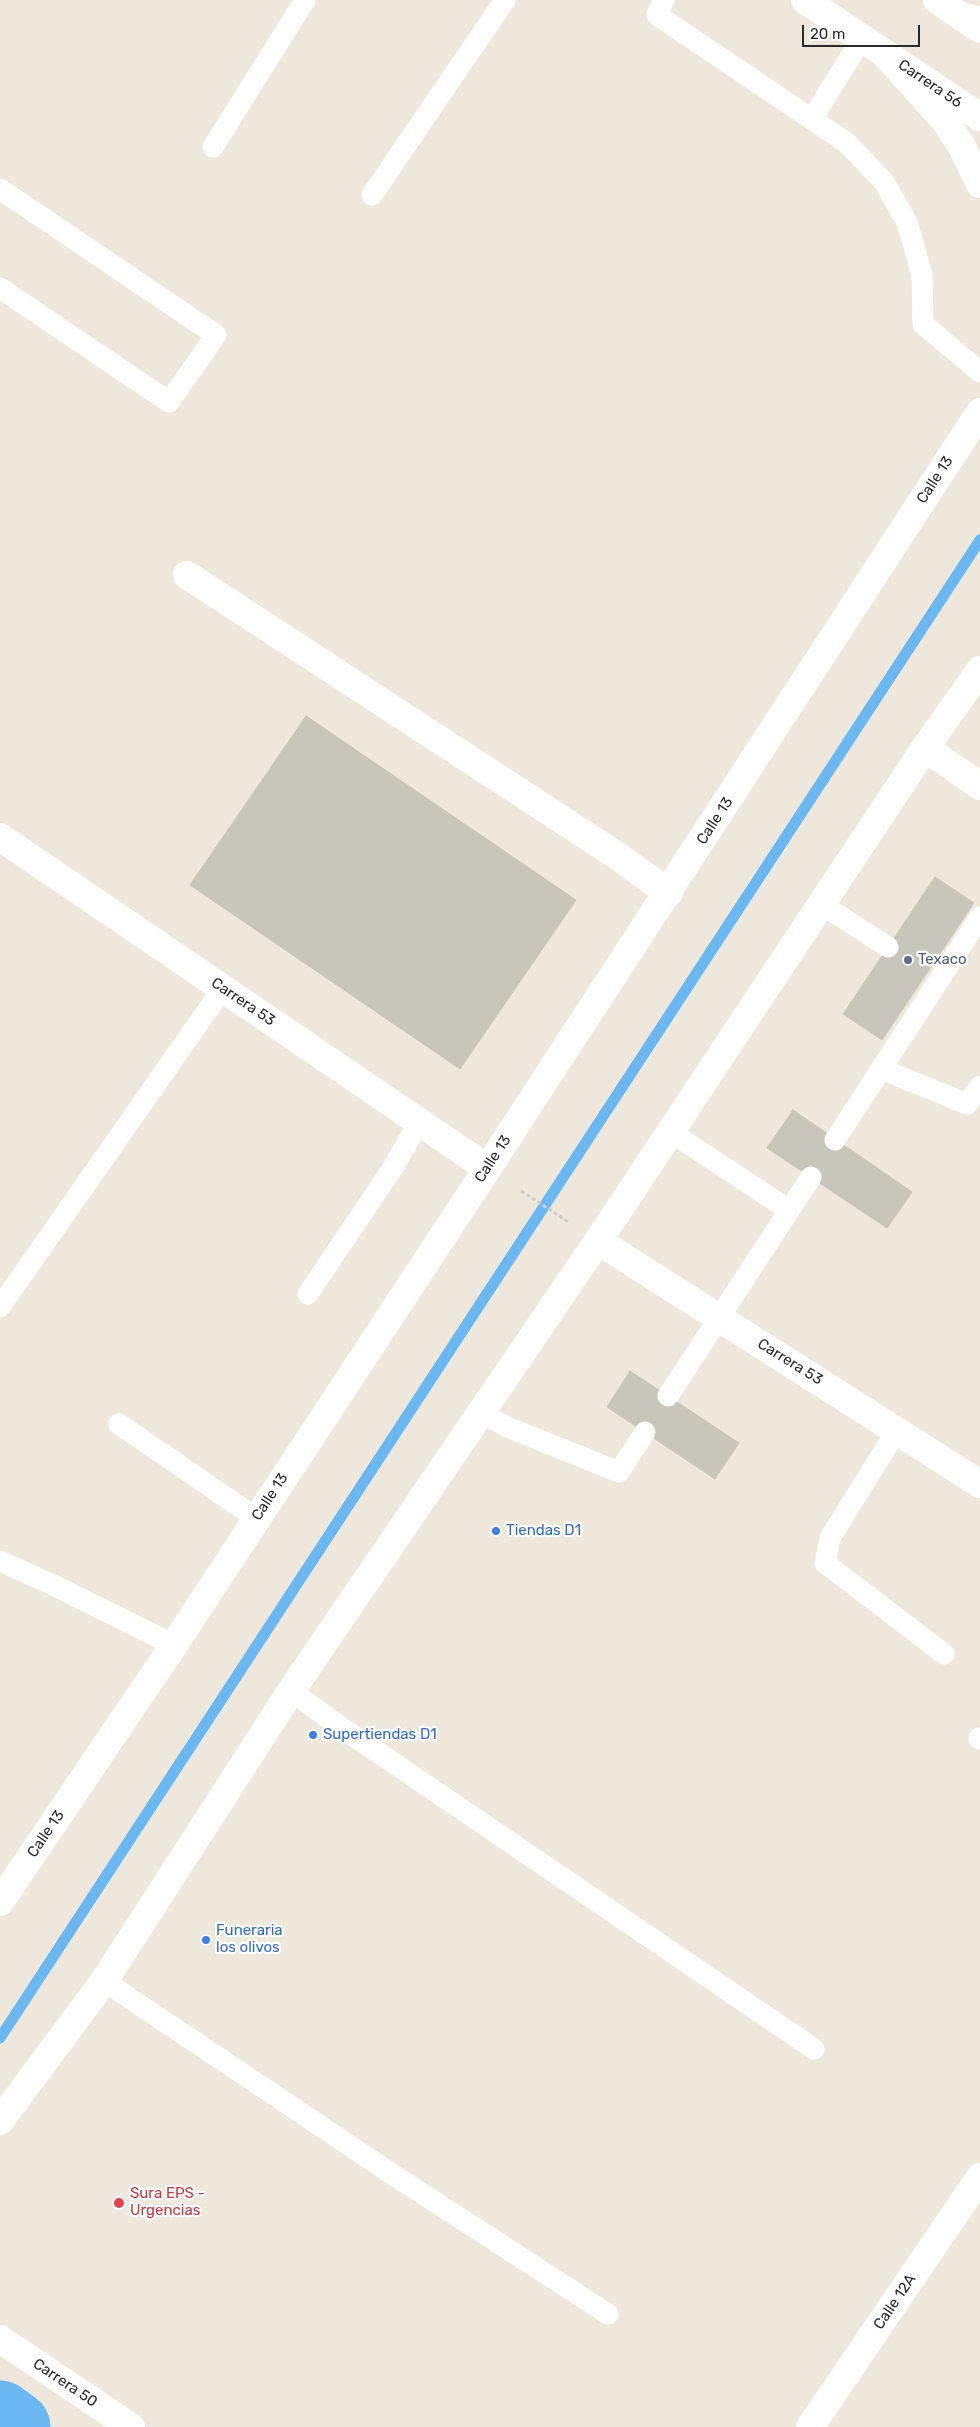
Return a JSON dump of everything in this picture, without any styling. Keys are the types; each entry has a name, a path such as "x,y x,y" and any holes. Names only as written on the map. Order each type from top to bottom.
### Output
{"main road":[{"name":"Carrera 56","path":"805,0 980,117"},
{"path":"937,0 974,22"},
{"path":"884,53 946,122 962,147 980,184"},
{"path":"956,447 980,397"},
{"name":"Calle 13","path":"0,1902 174,1645 669,892 980,412"},
{"path":"187,575 616,855 669,892"},
{"path":"0,2121 104,1981 292,1690 481,1412 587,1234 669,1131 925,748 980,670"},
{"path":"925,748 980,786"},
{"name":"Carrera 53","path":"0,837 487,1168"},
{"name":"Carrera 53","path":"587,1234 980,1484"},
{"name":"Calle 12A","path":"810,2427 980,2177"},
{"name":"Carrera 50","path":"2,2339 131,2427"}],"lane":[{"path":"213,146 305,0"},
{"path":"372,195 505,0"},
{"path":"664,0 657,15 847,142 884,182 907,222 922,275 923,324 980,372"},
{"path":"812,119 862,38"},
{"path":"0,189 216,335 169,402 0,288"},
{"path":"821,904 888,947"},
{"path":"835,1140 881,1069 933,976 980,917"},
{"path":"0,1307 223,988"},
{"path":"881,1069 967,1104 980,1086"},
{"path":"308,1294 392,1169 419,1122"},
{"path":"669,1131 789,1210"},
{"path":"668,1396 811,1177"},
{"path":"481,1412 508,1427 619,1472 645,1432"},
{"path":"119,1424 256,1518"},
{"path":"897,1430 830,1538 825,1563 944,1654"},
{"path":"0,1562 53,1585 174,1645"},
{"path":"292,1690 362,1742 814,2049"},
{"path":"104,1981 363,2155 608,2314"}],"path":[{"path":"520,1191 587,1234"}],"building":[{"path":"306,716 576,900 460,1069 190,885"},
{"name":"Texaco","path":"935,877 974,903 882,1040 843,1014"},
{"path":"793,1110 912,1192 887,1228 767,1148"},
{"path":"630,1371 739,1443 715,1479 607,1407"}],"waterway":[{"path":"0,2038 980,540"},
{"path":"0,2416 15,2427"}],"place":[{"name":"Texaco","path":"908,960"},
{"name":"Tiendas D1","path":"496,1531"},
{"name":"Supertiendas D1","path":"313,1735"},
{"name":"Funeraria los olivos","path":"206,1940"},
{"name":"Sura EPS - Urgencias","path":"119,2203"}]}
